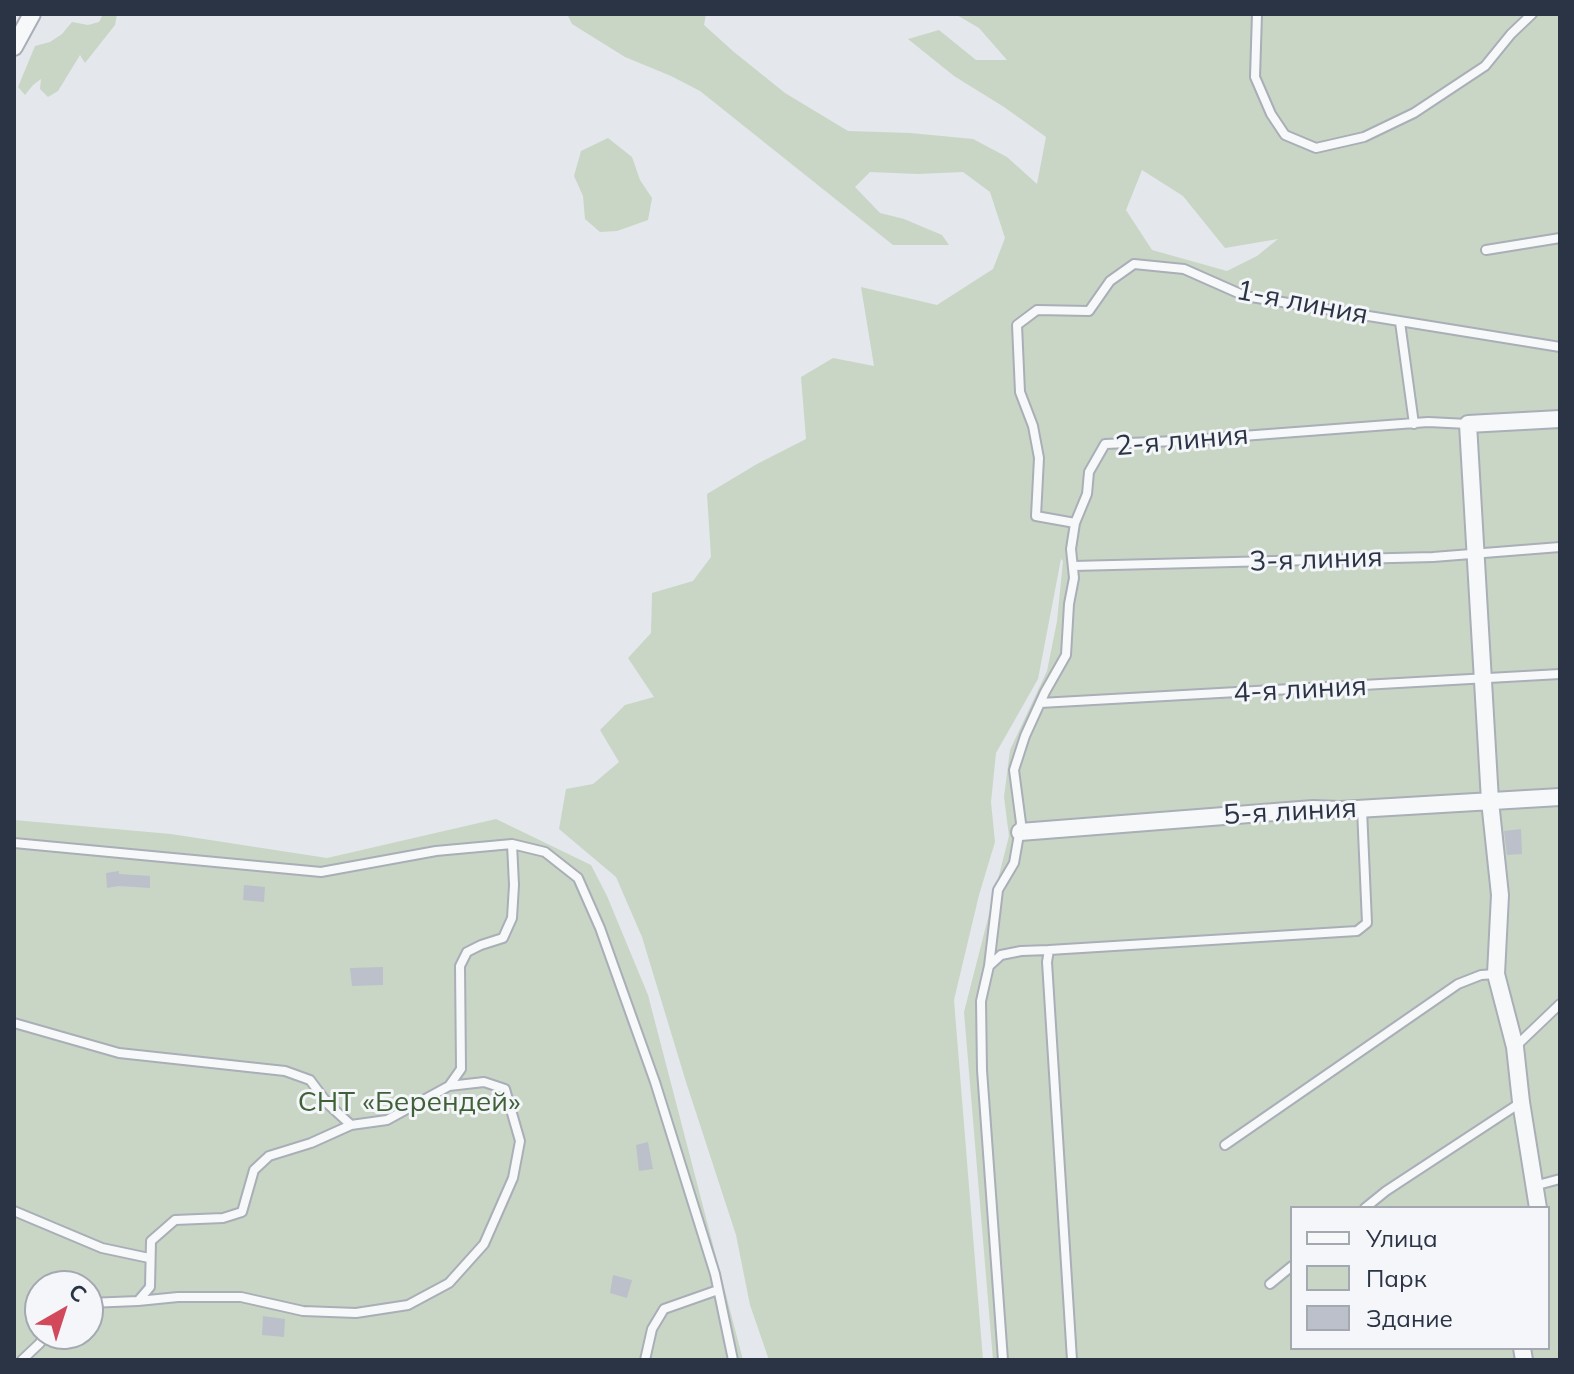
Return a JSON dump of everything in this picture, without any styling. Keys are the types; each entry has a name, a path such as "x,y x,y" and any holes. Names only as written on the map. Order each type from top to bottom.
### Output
{"street":[{"path":"14,47 32,14"},
{"path":"1538,1206 1515,1047 1496,974 1500,895 1490,801 1468,424 1560,419"},
{"name":"5-я линия","path":"1020,832 1313,809 1560,797"}],"lane":[{"path":"1257,14 1255,77 1271,114 1285,135 1316,148 1364,137 1414,113 1485,66 1532,14"},
{"path":"1486,250 1560,238"},
{"name":"1-я линия","path":"1075,523 1036,516 1039,458 1033,426 1020,392 1017,325 1037,310 1089,311 1110,281 1134,264 1184,269 1245,296 1560,347"},
{"path":"1400,322 1414,424"},
{"name":"2-я линия","path":"1003,1360 982,1070 981,1001 989,966 998,890 1014,863 1020,832 1014,770 1025,736 1066,655 1074,578 1071,549 1075,523 1087,494 1089,472 1105,444 1414,424 1468,424"},
{"name":"3-я линия","path":"1073,566 1401,558 1560,547"},
{"name":"4-я линия","path":"1040,703 1560,674"},
{"path":"989,966 1001,955 1021,951 1357,931 1367,923 1362,808"},
{"path":"14,843 321,872 436,851 512,844 545,852 578,878 595,915 655,1082 715,1274 733,1360"},
{"path":"449,1086 461,1069 460,966 467,952 503,938 512,918 512,844"},
{"path":"1049,950 1047,962 1072,1360"},
{"path":"1225,1145 1458,984 1481,975 1496,974"},
{"path":"1515,1047 1560,1004"},
{"path":"14,1023 119,1053 285,1071 310,1080 328,1104 351,1125"},
{"path":"104,1302 138,1301 178,1297 241,1297 303,1311 356,1313 408,1305 449,1283 484,1244 513,1178 520,1141 505,1089 484,1082 449,1086 387,1120 351,1125 311,1143 269,1156 254,1170 242,1212 223,1218 175,1220 151,1241 150,1287 138,1301"},
{"path":"1367,1206 1521,1102"},
{"path":"1534,1186 1560,1179"},
{"path":"14,1211 102,1248 149,1258"},
{"path":"1270,1284 1290,1268"},
{"path":"645,1360 652,1329 664,1309 718,1290"}],"green space":[{"path":"103,14 117,14 115,25 85,63 80,55 58,91 48,97 40,89 41,79 25,95 18,87 35,46 50,42 72,22 88,25 99,22"},
{"path":"567,14 706,14 704,25 734,52 785,93 848,131 973,139 1007,157 1037,184 1046,137 954,76 908,39 939,30 976,60 1007,60 979,28 955,14 1560,14 1560,1360 993,1360 964,1012 1009,836 1004,797 1010,750 1047,671 1057,621 1061,559 1038,679 996,753 991,802 995,842 954,1000 983,1360 769,1360 750,1305 736,1235 642,937 616,877 559,829 566,789 593,784 619,762 600,730 625,705 654,697 628,658 651,633 652,593 693,581 711,557 707,494 806,439 801,377 833,358 874,366 861,287 937,305 993,269 1005,238 990,192 963,172 870,172 855,187 880,213 942,235 949,245 893,245 700,91 625,57 572,24","holes":["1142,170 1183,196 1225,248 1278,239 1257,256 1227,271 1152,250 1126,210"]},
{"path":"608,138 632,157 640,180 652,198 648,220 617,231 600,232 585,219 583,196 574,176 581,151"},
{"name":"СНТ «Берендей»","path":"496,819 591,865 648,995 743,1360 14,1360 14,820 171,834 327,858"}],"building":[{"path":"1521,829 1522,854 1507,855 1504,831"},
{"path":"119,871 119,874 150,876 150,888 107,888 106,873"},
{"path":"244,885 265,887 264,902 243,900"},
{"path":"383,967 383,985 352,986 350,968"},
{"path":"648,1142 653,1169 639,1171 636,1145"},
{"path":"613,1275 632,1280 627,1298 610,1293"},
{"path":"263,1316 285,1319 284,1337 262,1335"}]}
